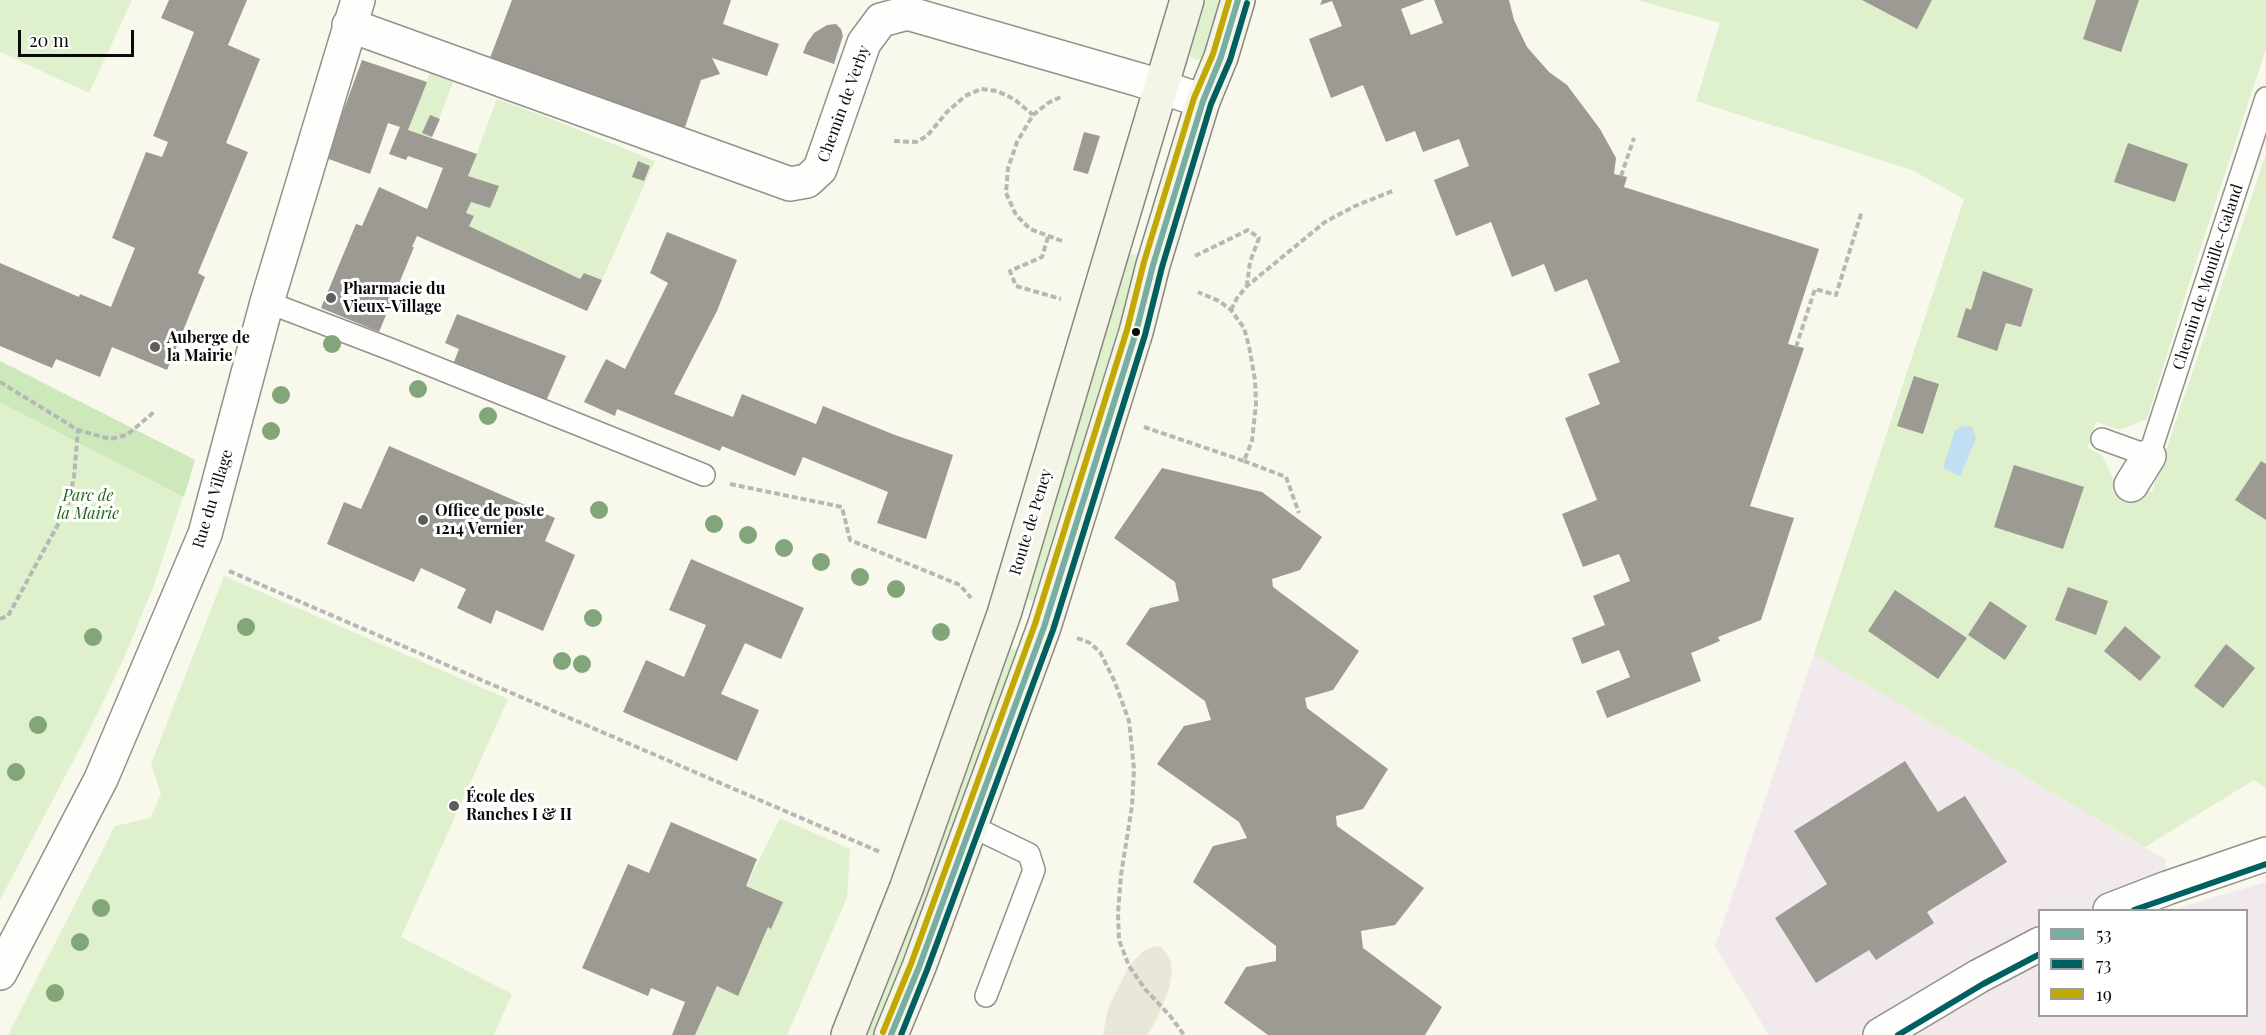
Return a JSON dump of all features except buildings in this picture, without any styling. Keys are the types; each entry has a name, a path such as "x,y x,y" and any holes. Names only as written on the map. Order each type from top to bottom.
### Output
{"main road":[{"name":"Route de Peney","path":"848,1035 906,890 1004,614 1187,0"},
{"path":"891,1035 919,968 1044,627 1136,332 1203,101 1221,57 1238,0"}],"street":[{"name":"Chemin de Verby","path":"353,13 678,143 790,184 807,181 820,170 864,43 880,20 908,13 1203,101"},
{"name":"Rue du Village","path":"0,973 102,779 200,545 267,302 353,13"},
{"name":"Chemin de Mouille-Galand","path":"2131,485 2149,456"},
{"path":"2113,909 2266,854"},
{"path":"1880,1035 1979,976 2038,945"}],"lane":[{"name":"Chemin de Mouille-Galand","path":"2149,456 2266,98"},
{"path":"267,302 395,351 704,476"},
{"path":"2102,439 2149,456"},
{"path":"971,826 1029,854 1034,870 986,996"}],"path":[{"path":"894,141 916,142 927,136 947,112 965,96 981,89 998,91 1014,99 1033,115"},
{"path":"1062,241 1030,229 1016,215 1006,193 1008,168 1017,142 1033,115 1048,103 1064,95"},
{"path":"1621,176 1634,138"},
{"path":"1231,310 1247,286 1325,222 1355,206 1395,190"},
{"path":"1796,346 1815,289 1836,295 1862,211"},
{"path":"1217,245 1248,230 1259,238 1250,262 1247,286"},
{"path":"1048,237 1042,257 1010,272 1016,286 1060,299"},
{"path":"1198,292 1219,301 1231,310 1244,328 1250,346 1256,404 1252,441 1244,461"},
{"path":"0,382 78,430 110,439 127,435 154,412"},
{"path":"1139,425 1286,477 1299,513"},
{"path":"0,619 8,616 68,506 75,476 78,430"},
{"path":"734,486 842,507 850,540 960,585 975,602"},
{"path":"200,545 884,854"},
{"path":"1071,635 1090,643 1100,652 1114,680 1129,721 1134,769 1132,806 1121,875 1118,913 1119,940 1129,966 1145,989 1184,1035"}],"shaded area":[{"path":"1814,654 2165,859 2169,909 2038,909 2038,1017 2248,1017 2248,909 2175,909 2266,882 2266,1035 1769,1035 1715,947"},
{"path":"1155,946 1161,947 1166,953 1171,962 1172,973 1168,992 1157,1019 1147,1035 1103,1035 1108,1008 1129,966 1142,952"}],"green space":[{"path":"0,0 132,0 89,93 0,52"},
{"path":"1206,0 1220,0 1204,54 1201,59 1196,60 1190,56"},
{"path":"1637,0 2266,0 2266,49 2147,419 2120,430 2096,422 2087,448 2102,455 2113,479 2152,492 2266,154 2266,789 2254,780 2145,847 1814,654 1964,199 1912,170 1696,101 1720,23"},
{"path":"430,72 454,80 431,139 408,130"},
{"path":"497,99 655,161 602,280 584,273 580,279 469,226 474,217 466,213 471,202 490,208 498,186 468,176"},
{"path":"1129,254 1137,255 1137,279 1035,602 1021,596"},
{"name":"Parc de la Mairie","path":"0,361 195,460 154,585 124,658 89,731 0,900"},
{"path":"0,361 195,460 184,497 0,402"},
{"name":"École des Ranches I & II","path":"224,576 508,699 401,937 512,994 494,1035 8,1035 115,826 150,818 161,794 151,764"},
{"path":"1005,646 1017,650 946,855 876,1035 859,1035"},
{"path":"780,818 850,849 847,898 787,1035 695,1035 717,986 738,995 768,927 771,928 783,902 746,886"}],"water":[{"path":"1963,426 1972,427 1976,438 1960,476 1943,468 1955,430"}],"transit line":[{"name":"19","path":"883,1032 911,964 1035,624 1127,330 1144,262 1194,98 1213,54 1229,0"},
{"name":"53","path":"891,1035 919,967 1044,627 1136,332 1153,265 1203,101 1221,57 1238,0"},
{"name":"73","path":"901,1035 1053,630 1145,335 1162,267 1211,104 1230,60 1247,3"},
{"name":"73","path":"2137,909 2266,864"},
{"name":"73","path":"1898,1035 1983,984 2038,955"}],"place":[{"name":"Pharmacie du Vieux-Village","path":"331,298"},
{"name":"Auberge de la Mairie","path":"155,347"},
{"name":"Office de poste 1214 Vernier","path":"423,520"},
{"name":"École des Ranches I & II","path":"454,806"}]}
